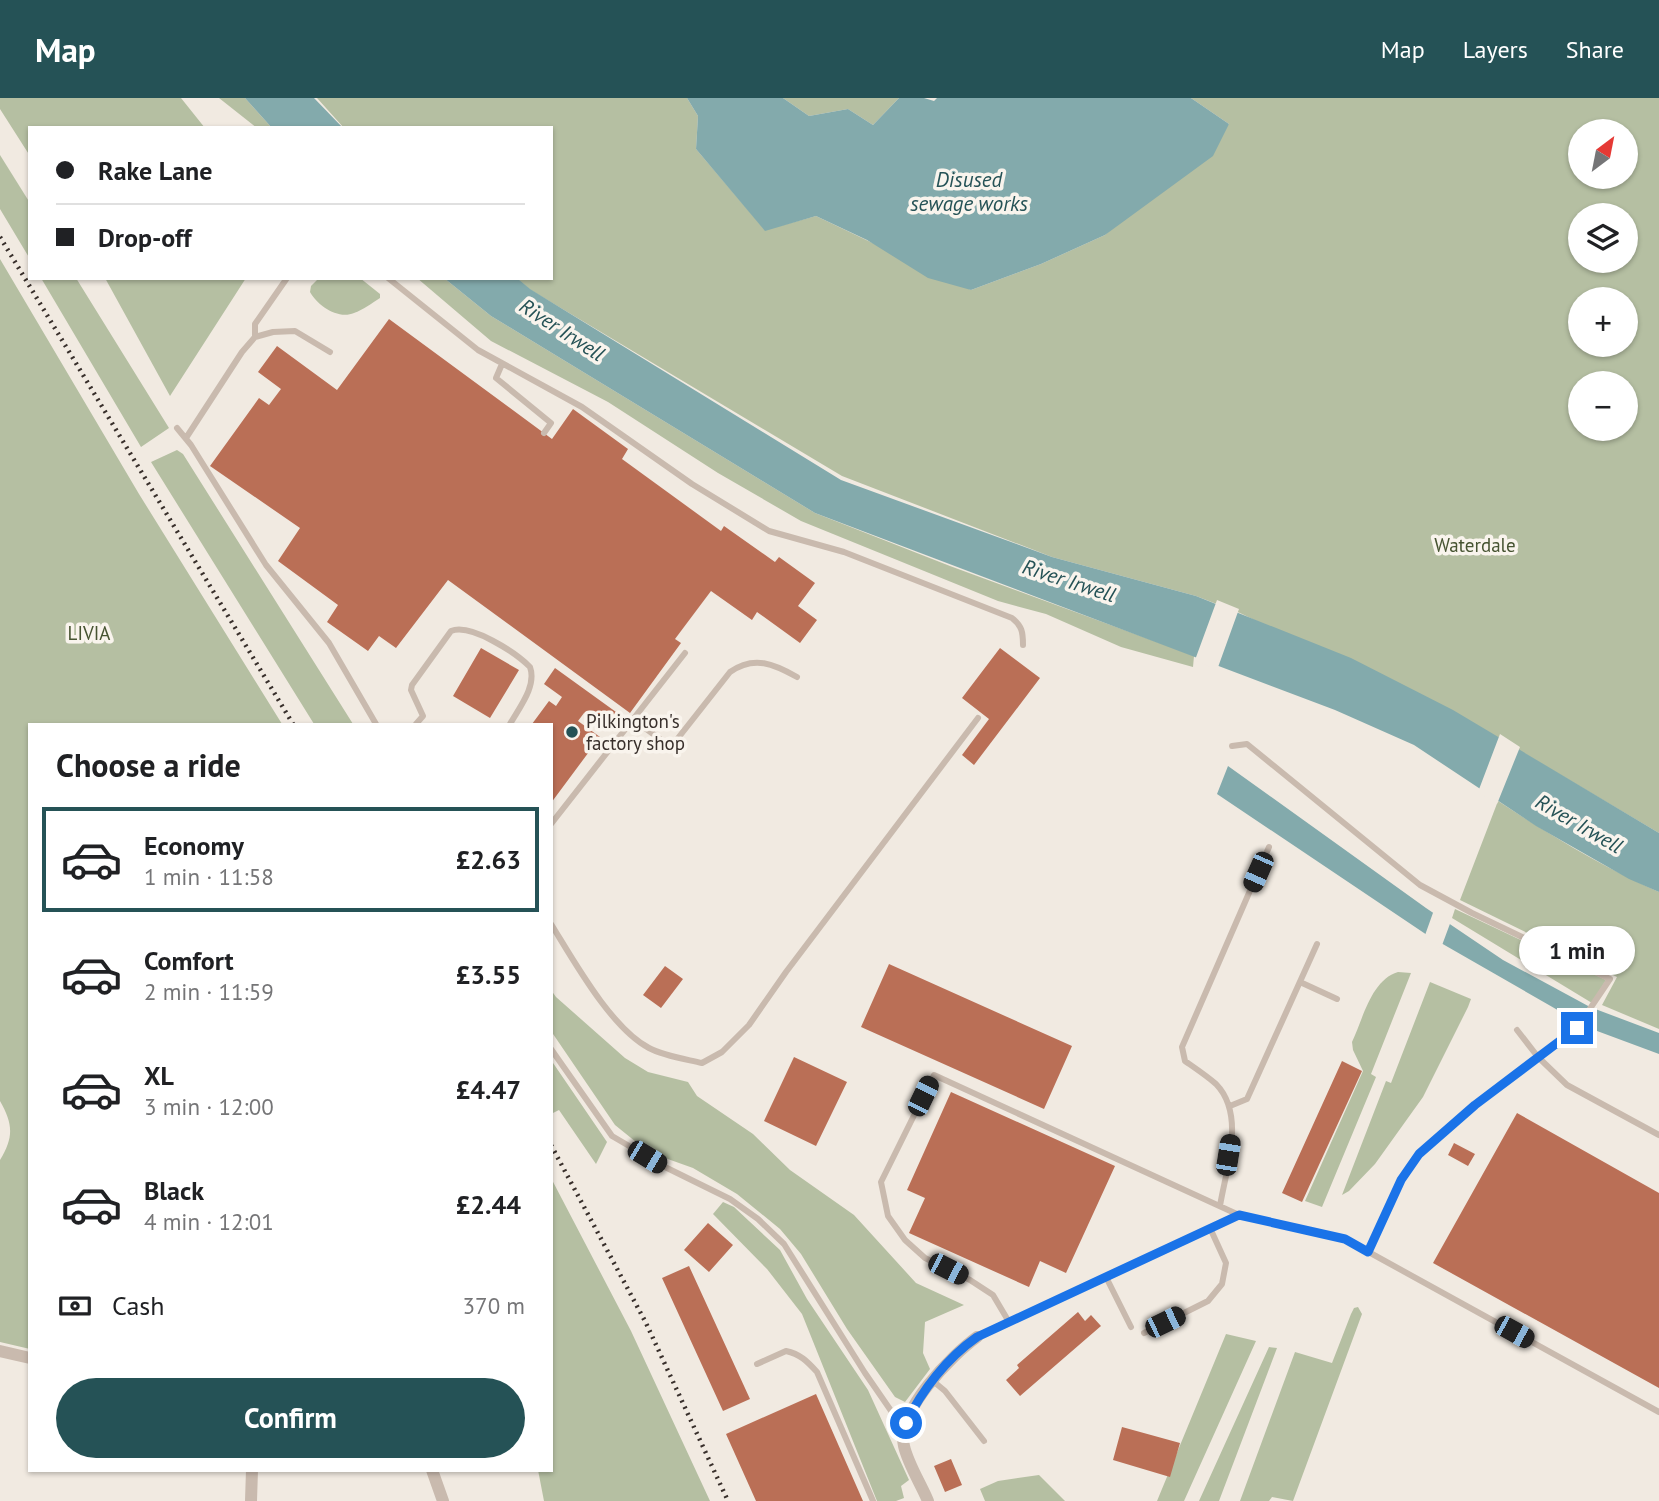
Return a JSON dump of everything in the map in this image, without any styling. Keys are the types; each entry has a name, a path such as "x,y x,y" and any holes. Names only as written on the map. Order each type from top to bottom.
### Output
{"street":[{"path":"928,1501 904,1446 906,1423 920,1397 933,1381 959,1350 977,1337"},
{"path":"0,1351 28,1358"},
{"path":"251,1501 252,1472"},
{"path":"433,1472 443,1501"}],"lane":[{"path":"255,337 256,324 286,280"},
{"path":"390,280 478,350 582,407 692,485 769,531 844,552 1012,618 1020,624 1023,631 1023,645"},
{"path":"186,438 242,352 255,337 273,332 295,331 330,352"},
{"path":"502,364 496,378 551,423 544,433"},
{"path":"177,428 267,565 328,643 375,723"},
{"path":"428,723 411,690 412,685 451,631 465,628 530,667 531,685 511,723"},
{"path":"553,821 685,653"},
{"path":"634,720 671,747 730,672 741,664 766,663 797,677"},
{"path":"417,723 423,716"},
{"path":"553,928 597,995 632,1036 649,1048 702,1063 722,1052 749,1025 978,718"},
{"path":"1232,746 1247,744 1420,885 1610,979 1577,1028 1475,1105 1419,1154 1401,1180 1368,1252"},
{"path":"1220,1206 1233,1130 1230,1106 1217,1085 1185,1061 1182,1047 1269,847"},
{"path":"1230,1106 1247,1099 1317,944"},
{"path":"1300,982 1337,999"},
{"path":"1517,1030 1538,1057 1567,1084 1659,1135"},
{"path":"553,1052 612,1136 664,1167 730,1199 758,1219 784,1244 880,1396 896,1419 906,1423"},
{"path":"1009,1322 993,1295 970,1280 925,1258 905,1240 888,1216 881,1182 934,1075 1239,1215 1345,1239 1659,1412"},
{"path":"977,1337 1239,1215"},
{"path":"1143,1333 1208,1301 1222,1284 1226,1263 1210,1228"},
{"path":"1106,1277 1131,1328"},
{"path":"757,1364 786,1350 797,1353 817,1372 873,1501"},
{"path":"933,1381 945,1391 984,1441"}],"green space":[{"path":"0,98 181,98 203,126 28,126 28,153 0,109"},
{"path":"219,98 245,98 270,126 254,126"},
{"name":"Waterdale","path":"317,98 687,98 698,116 696,149 765,230 816,216 971,290 1041,264 1105,235 1229,124 1191,98 1659,98 1659,833 1498,738 1240,613 1196,596 1052,557 842,476 529,289 519,280 553,280 553,126 342,126"},
{"path":"783,98 899,98 873,125 848,109 809,116"},
{"path":"0,155 28,200 28,256 0,209"},
{"name":"LIVIA","path":"0,259 139,494 281,723 28,723 28,1349 0,1342 0,1160 8,1144 10,1130 0,1101"},
{"path":"42,280 77,280 169,428 141,447"},
{"path":"106,280 245,280 170,396"},
{"path":"317,280 362,280 380,294 380,298 348,315 335,313 318,302 310,292 311,286"},
{"path":"419,280 446,280 491,316 815,513 1194,656 1193,667 1121,647 1046,614 998,601 801,521 718,473 608,402 491,341"},
{"path":"177,450 183,454 352,723 313,723 151,462"},
{"path":"1498,801 1577,850 1659,892 1659,1029 1602,1005 1617,977 1460,900"},
{"path":"1455,909 1606,980 1592,1003 1452,918"},
{"path":"1398,972 1411,973 1371,1074 1376,1077 1322,1207 1305,1201 1363,1071 1352,1042 1364,1012 1381,983"},
{"path":"1430,982 1471,999 1468,1007 1423,1097 1375,1164 1342,1195 1386,1081 1391,1083"},
{"path":"553,993 625,1058 648,1072 688,1082 697,1096 753,1134 790,1170 854,1215 916,1283 964,1305 925,1322 923,1353 930,1369 905,1402 895,1397 847,1329 801,1254 780,1229 737,1194 693,1168 665,1158 636,1142 615,1125 553,1034"},
{"path":"553,1063 607,1142 596,1164 559,1110 553,1113"},
{"path":"553,1182 631,1331 710,1501 544,1501 538,1472 553,1472"},
{"path":"723,1202 734,1207 780,1250 807,1299 868,1390 909,1480 901,1486 904,1498 877,1501 802,1314 767,1269 713,1214"},
{"path":"1358,1307 1362,1314 1293,1501 1272,1497 1269,1501 1240,1501 1295,1352 1332,1363 1351,1314 1354,1308"},
{"path":"1226,1334 1256,1341 1184,1501 1157,1501"},
{"path":"1269,1347 1277,1348 1219,1501 1199,1501"},
{"path":"1039,1475 1065,1501 985,1501 980,1489 998,1481"}],"water":[{"path":"245,98 314,98 341,126 270,126"},
{"name":"Disused sewage works","path":"687,98 783,98 809,116 848,109 873,125 899,98 924,98 934,101 937,98 1191,98 1229,124 1213,156 1105,235 1041,264 971,290 928,278 867,240 816,216 765,231 696,149 698,116"},
{"name":"River Irwell","path":"446,280 519,280 841,480 1052,557 1196,596 1351,658 1453,710 1659,833 1659,892 1629,879 1536,826 1414,745 1335,710 815,513 491,316"},
{"path":"1228,766 1503,960 1590,1007 1659,1033 1659,1054 1589,1028 1427,935 1217,794"}],"pier":[{"path":"1217,600 1239,609 1217,670 1195,660"},
{"path":"1500,734 1520,747 1497,804 1478,792"},
{"path":"1434,910 1451,921 1441,948 1424,938"}],"building":[{"path":"389,319 552,439 573,409 628,449 622,459 721,531 724,526 775,562 779,557 815,583 798,606 817,620 800,643 757,612 752,620 711,591 675,639 681,643 630,713 448,580 396,648 379,636 368,651 327,622 338,605 278,561 300,528 210,466 259,398 269,405 281,389 258,372 277,346 337,390"},
{"path":"481,648 519,670 490,718 453,696"},
{"path":"1000,648 1040,678 974,765 962,755 989,719 962,698"},
{"name":"Pilkington's factory shop","path":"555,668 616,712 606,728 584,713 578,721 600,737 553,800 553,723 533,723 549,701 556,706 562,697 544,684"},
{"path":"889,964 1072,1046 1044,1109 861,1027"},
{"path":"665,966 683,979 661,1008 643,995"},
{"path":"794,1057 847,1082 816,1146 764,1121"},
{"path":"1342,1061 1362,1071 1302,1202 1282,1193"},
{"path":"951,1092 1115,1166 1066,1273 1040,1261 1029,1287 909,1233 925,1198 907,1190"},
{"path":"1517,1113 1659,1193 1659,1388 1433,1263"},
{"path":"1454,1143 1475,1154 1468,1166 1448,1155"},
{"path":"708,1223 733,1245 709,1272 684,1250"},
{"path":"689,1266 750,1399 723,1411 662,1278"},
{"path":"1078,1312 1085,1321 1091,1315 1101,1326 1020,1396 1006,1380 1019,1368 1017,1365"},
{"path":"816,1394 863,1501 756,1501 726,1434"},
{"path":"1122,1427 1180,1443 1170,1477 1113,1460"},
{"path":"951,1459 962,1485 945,1492 934,1466"}],"railway":[{"path":"0,237 292,723"},
{"path":"553,1149 646,1323 728,1501"}],"place":[{"name":"Pilkington's factory shop","path":"572,732"}],"route":[{"path":"906,1423 912,1409 933,1381 959,1350 977,1337 1239,1215 1345,1239 1368,1252 1401,1180 1419,1154 1475,1105 1577,1028"}]}
